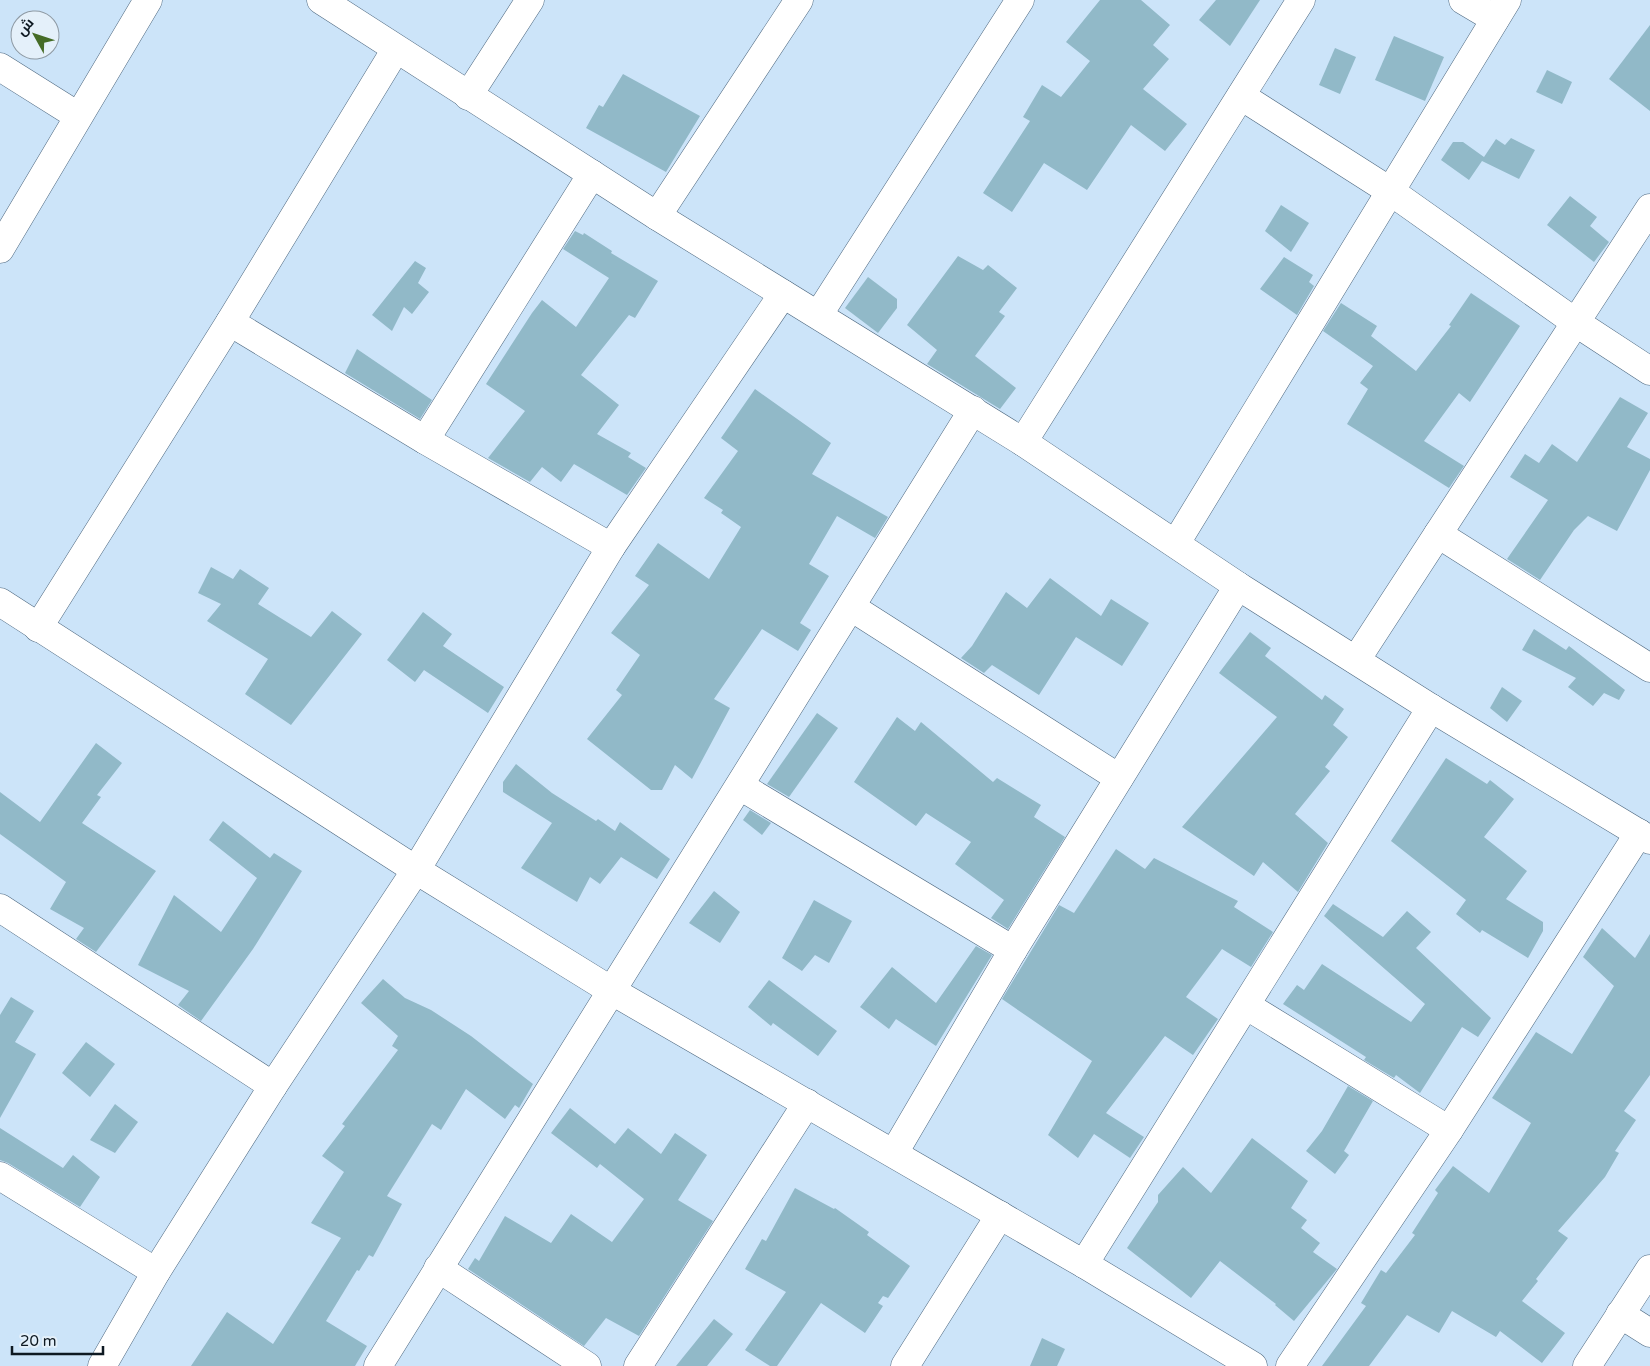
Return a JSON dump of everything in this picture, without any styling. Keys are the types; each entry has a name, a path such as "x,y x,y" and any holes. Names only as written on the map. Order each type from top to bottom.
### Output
{"street":[{"path":"0,249 148,0"},
{"path":"322,0 468,96 657,216 973,410 1176,543 1238,586 1431,708 1645,836 1290,1366"},
{"path":"468,96 530,0"},
{"path":"657,216 799,0"},
{"path":"819,314 1020,0"},
{"path":"1023,442 1301,0"},
{"path":"1176,543 1501,10 1463,0"},
{"path":"38,628 230,322 396,49"},
{"path":"0,67 78,116"},
{"path":"1241,96 1390,191 1575,322 1650,371"},
{"path":"425,440 592,174"},
{"path":"1356,660 1650,208"},
{"path":"102,1366 156,1272 273,1086 416,870 611,547 783,294"},
{"path":"230,322 425,440 611,547"},
{"path":"378,1366 973,410"},
{"path":"1438,534 1650,668"},
{"path":"894,1153 1013,950 1238,586"},
{"path":"2,607 38,628 416,870 612,991 1084,1264 1253,1366"},
{"path":"851,607 1119,778"},
{"path":"1084,1264 1247,1006 1431,708"},
{"path":"740,786 1013,950"},
{"path":"0,908 273,1086"},
{"path":"1247,1006 1449,1130"},
{"path":"638,1366 808,1103"},
{"path":"0,1176 156,1272"},
{"path":"905,1366 1000,1215"},
{"path":"438,1268 587,1366"},
{"path":"1587,1366 1650,1269"},
{"path":"1620,1314 1650,1333"}],"building":[{"path":"1100,0 1141,0 1170,25 1153,45 1169,59 1143,89 1187,124 1165,151 1131,125 1087,190 1044,163 1012,212 983,193 1030,121 1023,117 1042,85 1061,97 1090,61 1066,42"},
{"path":"1216,0 1260,0 1230,46 1199,20"},
{"path":"1650,25 1650,111 1609,79"},
{"path":"1394,36 1444,57 1425,101 1375,80"},
{"path":"1335,48 1356,57 1340,94 1319,85"},
{"path":"1547,70 1572,82 1562,104 1536,92"},
{"path":"623,74 700,116 666,172 586,128 599,105 603,107"},
{"path":"1511,138 1535,150 1519,179 1482,161 1469,180 1441,160 1453,142 1463,142 1484,157 1496,139 1505,145"},
{"path":"1570,196 1597,217 1590,226 1609,242 1594,262 1547,225"},
{"path":"1281,205 1309,223 1291,252 1265,231"},
{"path":"575,231 583,235 584,233 612,251 611,253 658,281 635,318 629,315 581,375 619,405 597,434 631,453 628,457 646,468 627,495 574,464 561,482 542,467 530,482 488,458 525,411 486,384 532,313 542,300 576,327 609,278 563,249"},
{"path":"958,256 983,270 988,265 1017,288 999,312 1005,316 975,356 1016,388 1000,409 927,364 937,350 907,325"},
{"path":"1284,257 1313,275 1309,282 1314,286 1297,315 1260,289"},
{"path":"415,261 426,268 418,283 429,292 412,314 404,307 392,331 372,315"},
{"path":"868,277 897,299 897,308 878,333 845,308"},
{"path":"1471,293 1520,326 1470,402 1459,393 1424,441 1464,466 1449,488 1347,424 1368,389 1360,383 1373,366 1323,331 1341,303 1377,326 1371,336 1416,371 1451,326 1449,325"},
{"path":"357,349 432,400 420,419 345,373"},
{"path":"755,389 831,443 812,474 888,517 875,538 837,516 809,564 829,576 800,623 811,630 798,651 762,629 714,699 730,708 692,779 675,765 662,790 651,790 587,739 622,695 616,690 640,655 611,633 649,585 635,576 658,543 709,579 741,527 721,513 723,510 704,498 738,451 721,438"},
{"path":"1620,397 1648,413 1627,447 1650,459 1650,470 1617,531 1588,516 1574,530 1540,580 1507,559 1548,500 1510,477 1525,454 1539,463 1552,444 1577,462"},
{"path":"211,567 233,579 240,569 269,588 258,604 311,637 332,611 362,634 291,725 245,694 268,659 207,621 221,604 198,593"},
{"path":"1050,578 1101,616 1111,599 1149,623 1122,666 1076,637 1039,695 992,665 984,673 961,658 972,646 1006,592 1027,608"},
{"path":"423,612 452,634 443,646 504,687 488,713 424,670 415,682 387,660"},
{"path":"1534,629 1566,650 1569,646 1625,690 1619,700 1604,693 1593,706 1568,687 1576,678 1522,650"},
{"path":"1250,632 1271,648 1265,656 1322,700 1325,695 1344,709 1333,725 1348,737 1325,767 1330,771 1295,814 1328,843 1298,892 1263,862 1254,876 1182,827 1277,717 1219,673"},
{"path":"1502,687 1522,701 1507,722 1490,708"},
{"path":"817,713 838,728 789,797 767,784"},
{"path":"897,717 915,731 921,722 993,782 997,778 1041,805 1034,817 1065,837 1008,929 991,918 1004,900 955,864 971,842 926,813 916,826 854,782"},
{"path":"96,743 122,763 97,795 101,797 82,823 156,871 96,952 76,939 84,928 50,909 66,882 0,834 0,792 40,822"},
{"path":"1446,758 1487,784 1490,780 1514,799 1484,837 1527,871 1506,899 1543,922 1543,931 1528,958 1482,930 1480,933 1456,914 1466,900 1391,841"},
{"path":"516,764 552,793 596,821 598,819 615,831 620,822 670,859 657,879 621,857 600,884 590,877 577,902 521,868 552,823 503,792 503,782"},
{"path":"750,810 771,823 762,835 743,820"},
{"path":"223,821 270,858 274,853 302,871 253,949 201,1021 178,1005 189,991 138,965 174,895 221,932 257,878 209,840"},
{"path":"1116,849 1145,869 1154,858 1238,901 1234,907 1273,932 1251,967 1222,949 1186,997 1218,1019 1193,1055 1165,1036 1106,1113 1144,1137 1130,1158 1094,1134 1078,1158 1048,1135 1092,1061 1002,999 1059,905 1074,913"},
{"path":"714,891 740,912 720,943 689,923"},
{"path":"814,900 852,921 829,963 815,955 802,971 782,958"},
{"path":"1333,904 1383,937 1407,911 1431,932 1416,948 1491,1018 1478,1037 1462,1027 1420,1093 1396,1075 1394,1078 1364,1060 1366,1057 1283,1004 1297,985 1304,990 1322,964 1411,1022 1425,1004 1324,916"},
{"path":"1602,928 1635,958 1650,934 1650,1075 1624,1111 1636,1120 1615,1151 1619,1153 1605,1177 1558,1231 1568,1238 1536,1279 1538,1281 1522,1301 1565,1333 1542,1363 1500,1331 1496,1337 1452,1311 1439,1333 1407,1315 1369,1366 1322,1366 1366,1306 1361,1303 1381,1270 1386,1273 1415,1235 1412,1233 1438,1193 1435,1190 1453,1166 1489,1193 1531,1123 1492,1098 1536,1032 1572,1054 1614,986 1583,957"},
{"path":"976,946 992,955 936,1046 896,1019 889,1029 860,1007 892,967 936,1003"},
{"path":"383,979 405,998 431,1010 471,1036 533,1084 519,1108 515,1105 505,1119 466,1089 441,1130 432,1124 387,1196 402,1204 373,1257 369,1255 359,1271 357,1270 326,1321 367,1346 355,1366 191,1366 227,1312 273,1344 341,1238 311,1223 344,1172 322,1156 345,1126 342,1124 398,1050 392,1046 398,1036 361,1003"},
{"path":"769,980 837,1031 818,1056 773,1023 771,1026 748,1007"},
{"path":"11,997 34,1011 15,1042 36,1054 0,1118 0,1015"},
{"path":"86,1042 115,1064 90,1097 62,1073"},
{"path":"1348,1086 1373,1101 1344,1151 1349,1155 1335,1174 1306,1151 1322,1131"},
{"path":"115,1104 138,1122 115,1153 90,1140"},
{"path":"570,1108 615,1144 628,1128 661,1154 675,1133 707,1155 678,1200 713,1221 639,1336 606,1318 584,1346 468,1269 475,1258 479,1261 505,1216 551,1243 571,1214 612,1242 644,1199 600,1164 597,1168 551,1133"},
{"path":"0,1128 63,1168 73,1155 100,1177 80,1207 0,1160"},
{"path":"1252,1138 1308,1181 1291,1208 1307,1220 1301,1228 1320,1243 1313,1252 1337,1269 1294,1321 1276,1304 1220,1261 1191,1298 1127,1248 1158,1202 1158,1195 1183,1167 1211,1193"},
{"path":"795,1188 835,1208 869,1232 867,1235 910,1266 888,1298 883,1296 878,1303 883,1306 865,1333 821,1303 777,1366 770,1366 745,1350 786,1292 745,1269 762,1239 766,1241"},
{"path":"714,1319 733,1334 707,1366 676,1366"},
{"path":"1042,1338 1065,1349 1057,1366 1030,1366"}]}
